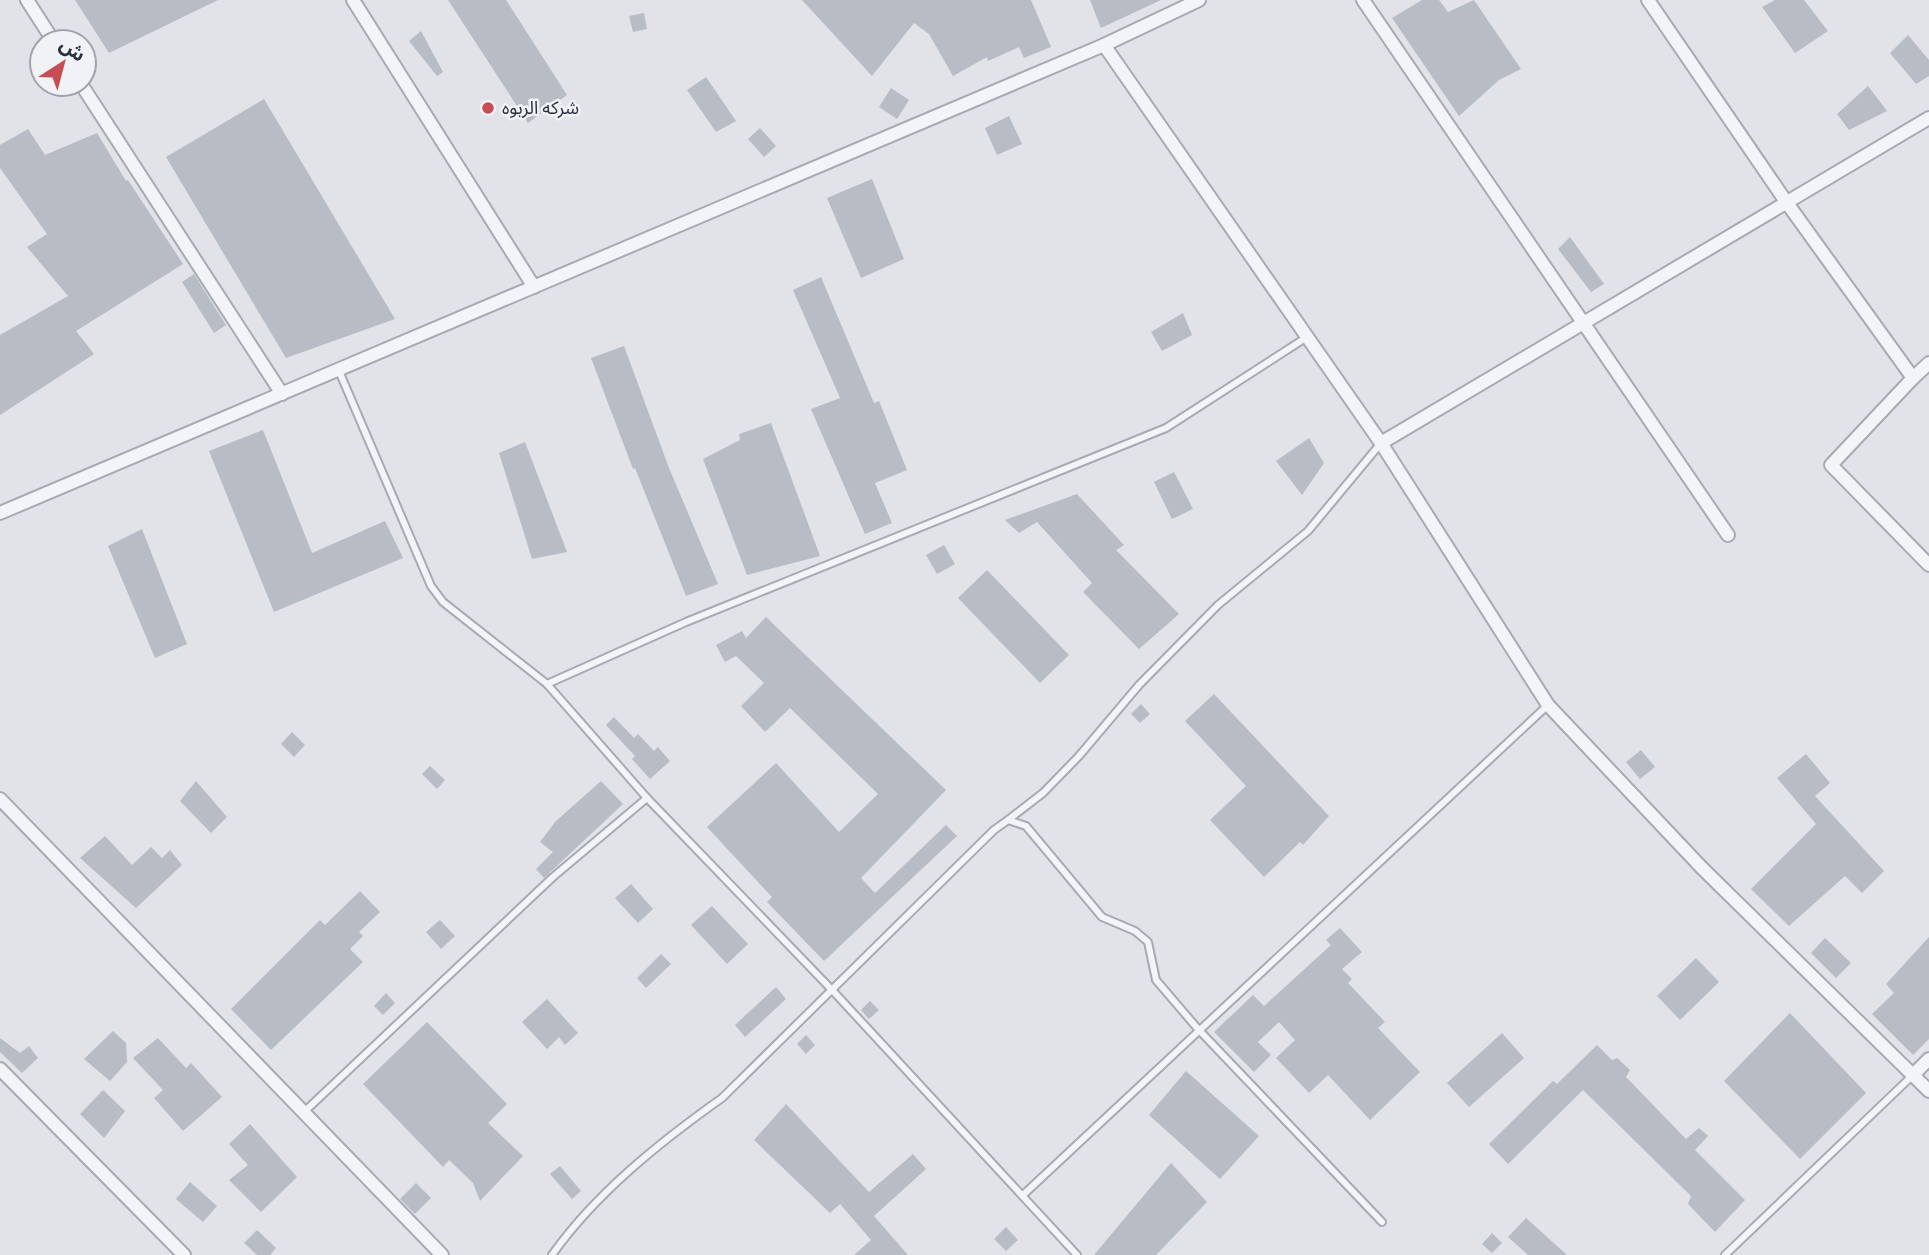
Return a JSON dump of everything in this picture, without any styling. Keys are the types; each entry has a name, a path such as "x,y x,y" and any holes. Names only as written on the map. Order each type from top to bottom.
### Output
{"street":[{"path":"27,0 45,28"},
{"path":"353,0 534,287"},
{"path":"0,513 1104,45 1199,0"},
{"path":"1363,0 1728,535"},
{"path":"1648,0 1787,202 1913,378"},
{"path":"1104,45 1381,443 1548,705 1702,868 1929,1091"},
{"path":"90,98 282,394"},
{"path":"1381,443 1929,118"},
{"path":"1929,363 1831,465 1929,565"},
{"path":"0,799 442,1255"},
{"path":"1913,1075 1929,1059"},
{"path":"0,1069 184,1255"}],"lane":[{"path":"547,684 686,622 1166,428 1307,337"},
{"path":"339,371 431,586 458,615 547,684 647,798 832,991 1077,1255"},
{"path":"552,1255 568,1232 611,1190 675,1131 722,1098 994,830 1043,793 1079,756 1139,685 1218,605 1308,531 1381,443"},
{"path":"1023,1195 1548,705"},
{"path":"303,1113 553,877 647,798"},
{"path":"1009,820 1026,826 1102,917 1135,931 1148,942 1156,980 1198,1029 1382,1222"},
{"path":"1725,1255 1913,1075"}],"building":[{"path":"75,0 218,0 109,53 98,36 98,28 93,28"},
{"path":"448,0 506,0 567,95 528,123"},
{"path":"802,0 1031,0 1051,47 1024,58 1019,47 988,61 987,57 953,76 929,34 914,23 872,76"},
{"path":"1090,0 1161,0 1101,28"},
{"path":"1422,0 1439,0 1448,12 1474,0 1521,69 1499,80 1459,116 1392,18"},
{"path":"1775,0 1804,0 1828,31 1795,53 1762,7"},
{"path":"644,13 647,29 633,32 629,16"},
{"path":"421,31 443,72 437,76 409,41"},
{"path":"1908,35 1929,60 1929,76 1916,84 1890,53"},
{"path":"706,77 736,121 716,132 687,90"},
{"path":"1868,86 1887,111 1849,130 1837,114"},
{"path":"891,88 909,100 897,119 879,107"},
{"path":"264,99 395,319 286,358 166,157"},
{"path":"1009,116 1022,144 997,155 985,128"},
{"path":"760,128 776,146 764,157 748,139"},
{"path":"28,129 45,155 97,133 183,264 76,331 94,354 0,415 0,335 68,296 27,247 47,234 0,168 0,145"},
{"path":"872,179 904,259 861,278 827,198"},
{"path":"1570,237 1604,284 1591,292 1558,249"},
{"path":"194,274 226,325 214,333 182,282"},
{"path":"821,277 874,403 879,401 907,470 875,483 892,523 865,534 811,409 840,398 793,290"},
{"path":"1183,313 1192,335 1162,351 1151,332"},
{"path":"624,346 669,468 718,584 686,596 635,468 633,469 591,358"},
{"path":"771,423 820,556 747,575 703,459 740,440 739,434"},
{"path":"263,430 312,553 385,521 403,558 274,612 209,451"},
{"path":"1309,438 1324,463 1302,495 1276,461"},
{"path":"525,442 567,552 532,559 499,453"},
{"path":"1174,472 1193,509 1172,519 1154,482"},
{"path":"1077,494 1124,545 1116,550 1179,614 1139,649 1083,592 1092,583 1037,522 1019,533 1005,520"},
{"path":"142,529 187,644 155,658 108,546"},
{"path":"944,545 955,564 937,574 926,555"},
{"path":"987,570 1069,655 1040,683 958,598"},
{"path":"766,617 946,790 861,878 875,893 946,825 957,836 824,961 767,902 772,897 707,827 776,763 839,832 878,794 790,708 765,732 741,706 764,683 736,656 725,662 716,645 742,631 746,638"},
{"path":"1214,694 1329,816 1303,845 1300,842 1264,877 1210,820 1246,786 1185,721"},
{"path":"1141,704 1150,714 1140,723 1131,714"},
{"path":"614,717 634,738 638,734 654,751 658,747 670,761 650,779 632,759 635,756 606,725"},
{"path":"292,732 305,745 294,757 281,744"},
{"path":"1641,750 1655,767 1640,779 1626,762"},
{"path":"1806,754 1830,783 1815,796 1884,871 1862,893 1845,876 1789,926 1751,889 1816,824 1777,778"},
{"path":"430,766 445,780 437,789 422,774"},
{"path":"196,781 227,817 211,833 180,801"},
{"path":"601,781 623,804 544,878 536,869 553,852 540,842 555,822"},
{"path":"105,836 132,865 151,847 162,858 170,850 182,865 136,908 80,858"},
{"path":"631,884 653,909 638,923 615,898"},
{"path":"360,891 380,912 359,932 363,936 350,949 363,962 271,1050 231,1009 320,920 325,925"},
{"path":"712,906 748,944 727,964 691,925"},
{"path":"440,920 455,936 441,949 426,932"},
{"path":"1340,928 1362,952 1342,969 1352,979 1348,983 1385,1022 1378,1028 1420,1072 1370,1120 1328,1075 1309,1093 1276,1058 1295,1040 1279,1022 1258,1042 1271,1055 1254,1072 1214,1032 1253,995 1264,1006 1331,945 1326,940"},
{"path":"1929,937 1929,1039 1913,1055 1872,1014 1894,993 1886,984"},
{"path":"1825,938 1851,963 1836,978 1811,953"},
{"path":"661,954 671,964 646,988 637,978"},
{"path":"1696,958 1719,982 1680,1020 1657,996"},
{"path":"776,987 786,999 745,1037 735,1025"},
{"path":"386,993 395,1003 383,1015 374,1006"},
{"path":"547,999 578,1033 565,1045 559,1037 547,1049 522,1022"},
{"path":"870,1001 879,1010 869,1019 861,1010"},
{"path":"1790,1013 1866,1093 1800,1159 1724,1081"},
{"path":"427,1022 507,1104 488,1123 523,1156 480,1201 473,1183 449,1160 443,1167 363,1084"},
{"path":"113,1031 126,1043 127,1062 110,1081 84,1059"},
{"path":"1502,1033 1524,1058 1469,1107 1447,1083"},
{"path":"806,1035 815,1045 806,1054 797,1044"},
{"path":"0,1038 20,1053 29,1046 38,1058 22,1073 0,1052"},
{"path":"158,1038 186,1068 191,1063 222,1097 183,1131 154,1098 163,1090 133,1058"},
{"path":"1597,1045 1612,1060 1617,1058 1630,1070 1626,1077 1686,1139 1699,1128 1708,1136 1695,1150 1745,1200 1715,1232 1688,1204 1691,1196 1583,1090 1508,1164 1489,1144 1553,1081 1557,1084"},
{"path":"1186,1071 1259,1136 1220,1179 1149,1115"},
{"path":"103,1090 125,1111 104,1138 80,1114"},
{"path":"786,1104 869,1192 913,1154 926,1169 874,1216 908,1255 854,1255 871,1240 840,1204 830,1213 754,1140"},
{"path":"250,1124 297,1177 261,1212 229,1180 248,1165 229,1144"},
{"path":"1171,1163 1207,1202 1156,1255 1094,1255"},
{"path":"560,1166 581,1191 572,1199 550,1174"},
{"path":"190,1182 217,1206 203,1222 176,1199"},
{"path":"416,1183 431,1198 415,1214 400,1199"},
{"path":"1526,1218 1567,1255 1528,1255 1508,1237"},
{"path":"1006,1227 1018,1240 1006,1251 994,1239"},
{"path":"257,1230 276,1248 270,1255 257,1255 244,1243"},
{"path":"1492,1233 1502,1243 1492,1253 1482,1244"}],"place":[{"name":"شركه الربوه","path":"488,108"}]}
